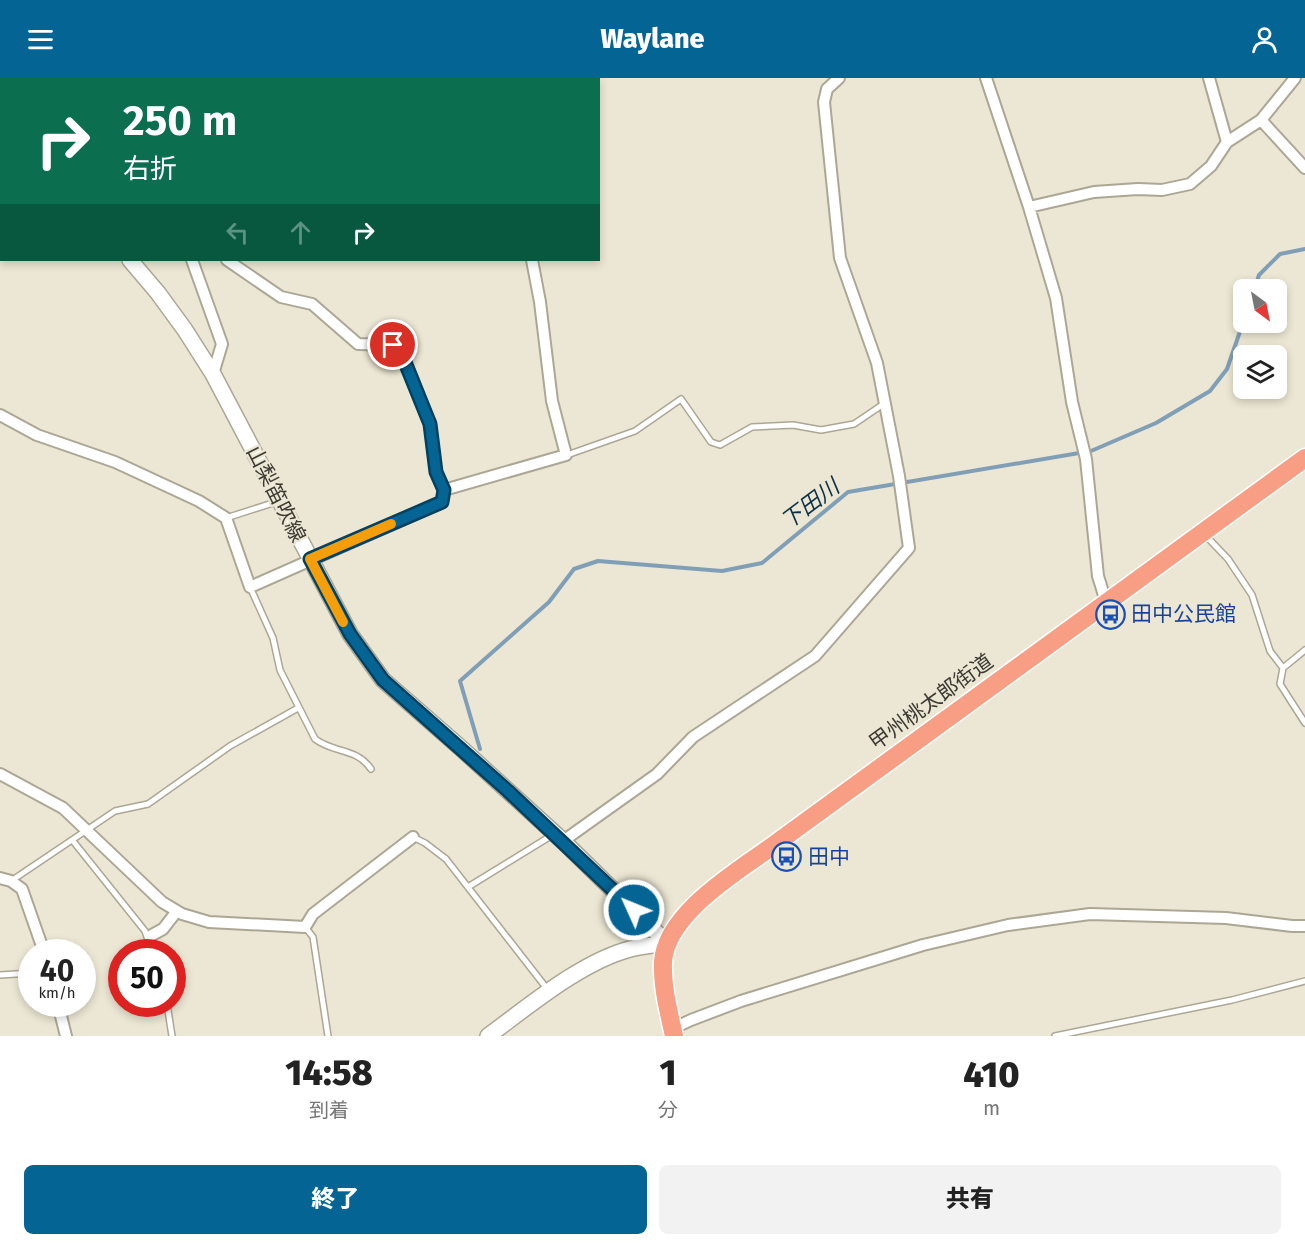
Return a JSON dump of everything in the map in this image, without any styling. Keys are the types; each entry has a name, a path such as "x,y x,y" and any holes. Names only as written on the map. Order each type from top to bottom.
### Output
{"highway":[{"name":"甲州桃太郎街道","path":"673,1033 663,962 667,943 679,923 718,885 1305,458"}],"main road":[{"name":"山梨笛吹線","path":"131,261 158,292 213,374 350,634 383,680 559,837 667,943"},
{"path":"488,1036 549,991 608,957 630,949 667,943"}],"street":[{"path":"559,837 657,774 693,737 815,656 909,548 899,476 878,363 840,258 824,102 827,89 839,78"},
{"path":"986,78 1029,207 1056,298 1072,402 1086,459 1098,576 1106,602"},
{"path":"1209,78 1227,142"},
{"path":"1029,207 1094,192 1162,190 1190,184 1211,166 1227,142 1261,120 1295,78"},
{"path":"1261,120 1305,168"},
{"path":"192,261 222,344 213,374"},
{"path":"0,415 37,435 115,462 199,501 226,518 250,587 442,502 444,490 436,472 430,424 400,350 393,345 358,344 312,304 281,297 228,261"},
{"path":"444,490 566,455 552,401 540,302 532,261"},
{"path":"0,774 63,808 162,902 177,911 209,922 305,927 313,914 413,837"},
{"path":"5,880 22,890 39,939"},
{"path":"150,935 163,929 177,911"},
{"path":"673,1033 691,1020 753,997 923,945 1008,925 1090,914 1226,918 1305,926"},
{"path":"61,1017 66,1036"}],"lane":[{"path":"566,455 635,431 681,399 711,442 720,445 752,427 793,425 821,430 854,424 885,403"},
{"path":"226,518 280,501"},
{"path":"1203,532 1227,559 1252,595 1270,651 1283,668"},
{"path":"250,587 273,638 280,670 315,739 325,747 356,754 364,759 371,769"},
{"path":"1305,650 1283,668 1280,684 1305,723"},
{"path":"5,880 73,841 115,811 148,804 230,746 298,708"},
{"path":"413,837 446,859 549,991"},
{"path":"468,887 559,837"},
{"path":"73,841 150,935 150,939"},
{"path":"305,927 314,937 328,1036"},
{"path":"0,975 18,974"},
{"path":"1055,1036 1232,1000 1305,981"},
{"path":"169,1017 172,1036"}],"waterway":[{"name":"下田川","path":"1258,279 1280,254 1305,249"},
{"name":"下田川","path":"480,749 460,681 549,602 574,569 598,561 722,571 762,563 848,492 1091,451 1156,423 1210,391 1227,369 1239,333"}],"slow traffic":[{"path":"343,622 310,559 391,524"}],"place":[{"name":"田中公民館","path":"1110,614"},
{"name":"田中","path":"787,857"}],"route":[{"path":"393,345 400,350 430,424 436,472 444,490 442,502 310,559 350,634 383,680 508,791 634,910"}]}
